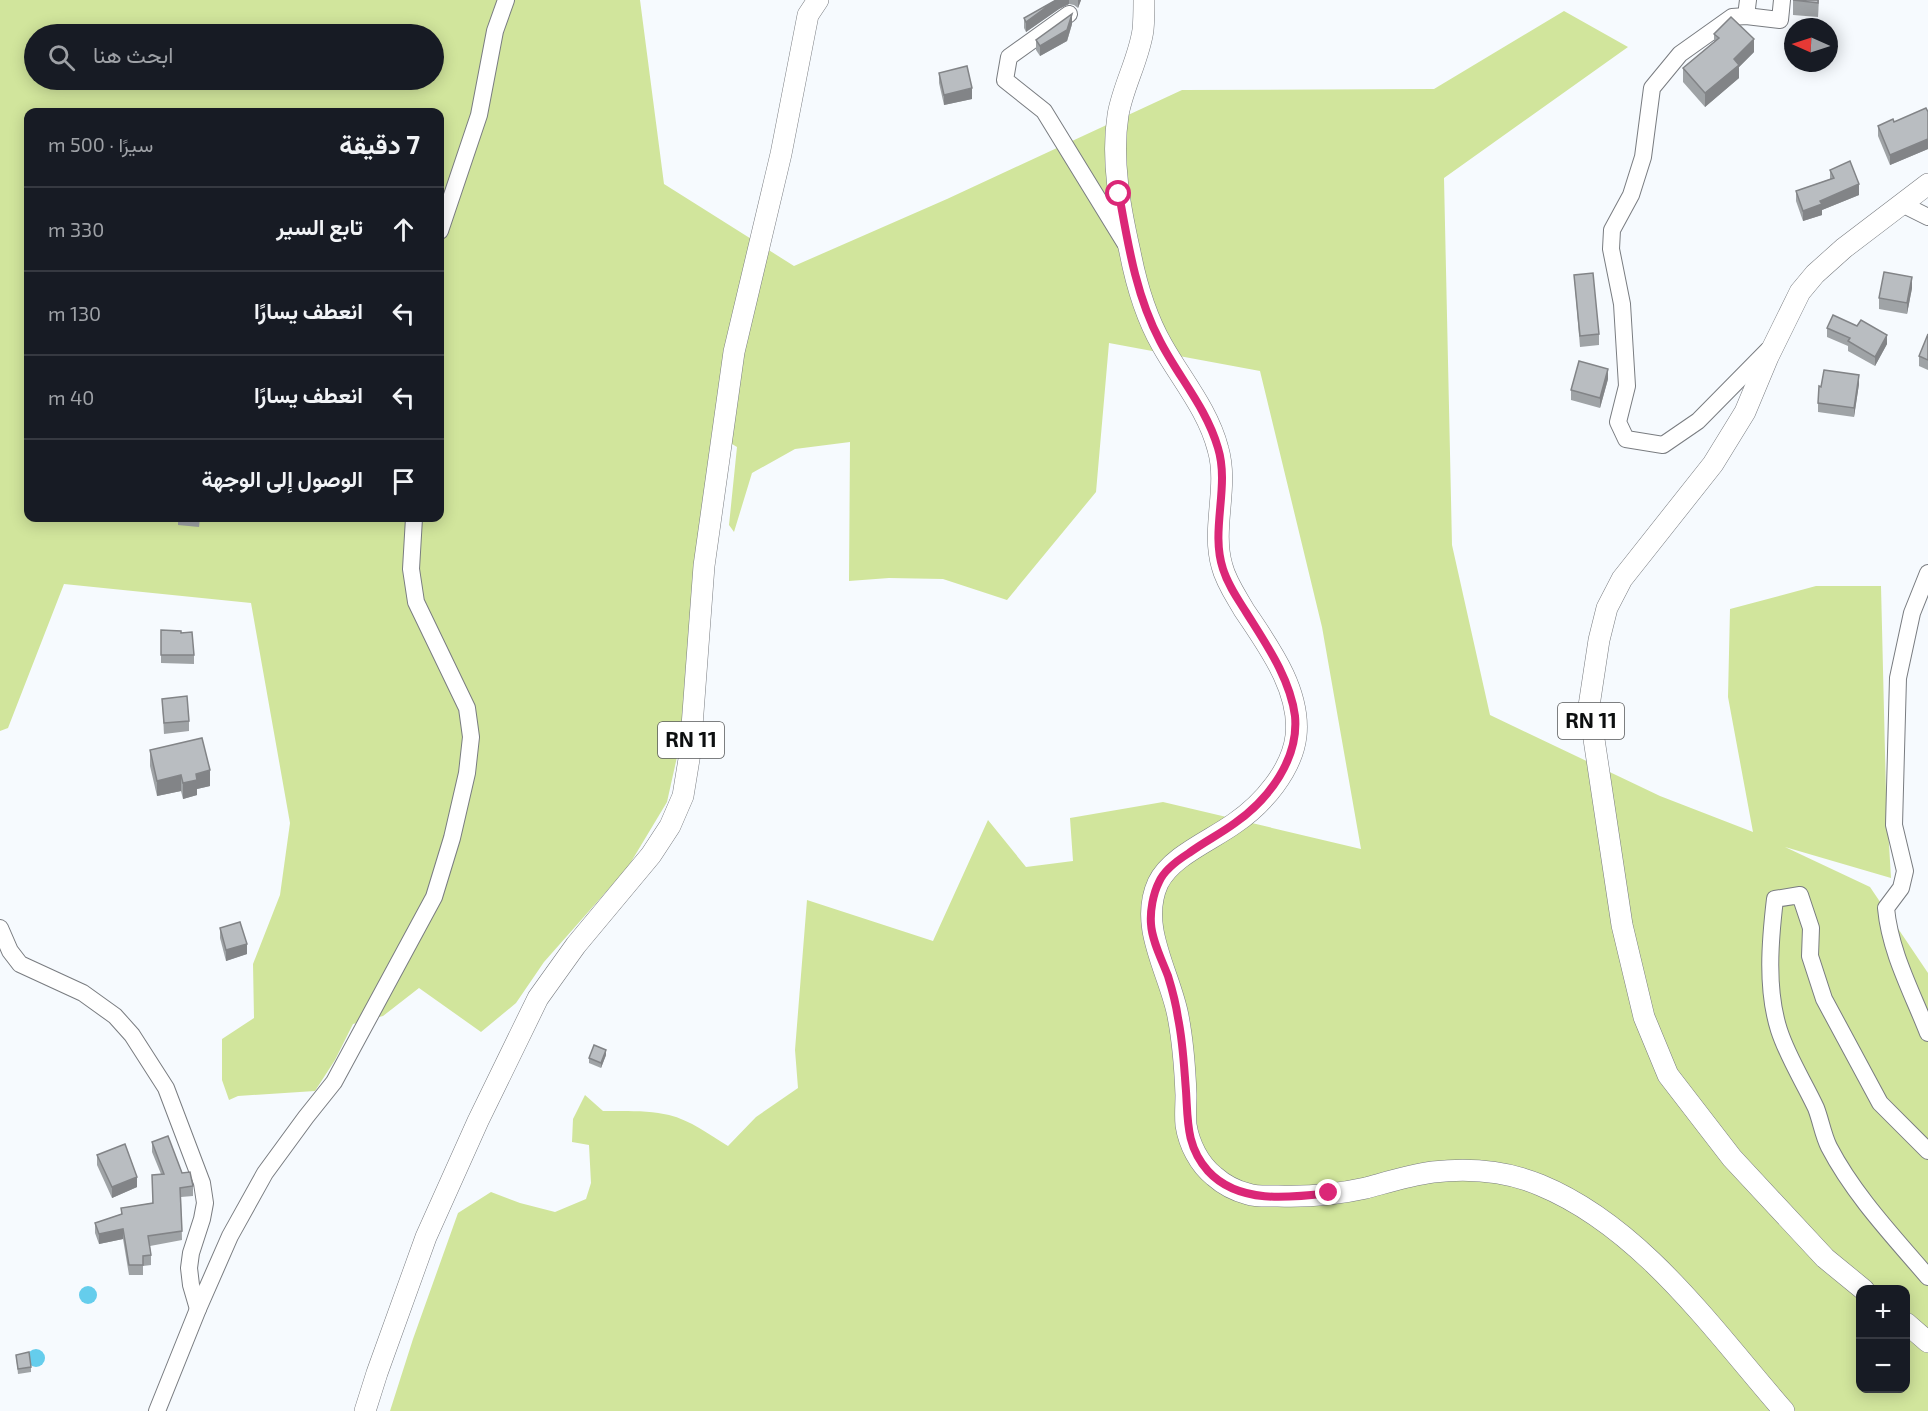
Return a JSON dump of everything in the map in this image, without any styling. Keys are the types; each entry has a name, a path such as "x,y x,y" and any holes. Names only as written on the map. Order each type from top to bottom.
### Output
{"main road":[{"name":"RN 11","path":"365,1411 426,1237 478,1121 538,998 576,945 651,855 670,826 683,796 690,753 704,566 734,352 781,154 808,15 818,0"},
{"path":"1144,0 1143,33 1121,101 1115,155 1119,194 1130,252 1139,288 1159,339 1202,408 1220,452 1223,484 1218,542 1222,567 1230,587 1280,669 1291,694 1296,735 1290,757 1276,783 1257,805 1235,823 1175,863 1159,879 1153,900 1151,926 1178,1017 1184,1066 1186,1125 1194,1150 1209,1172 1229,1186 1248,1194 1295,1197 1360,1189 1391,1180 1434,1172 1482,1170 1538,1184 1606,1221 1630,1241 1690,1302 1784,1411"},
{"name":"RN 11","path":"1858,1285 1825,1258 1732,1158 1668,1075 1644,1017 1622,925 1589,706 1599,640 1607,608 1622,579 1713,464 1745,412 1800,292 1815,274 1844,248 1928,184"},
{"path":"1910,1327 1928,1342"}],"street":[{"path":"444,219 479,115 495,31 506,0"},
{"path":"1775,343 1698,421 1663,445 1626,439 1618,422 1627,386 1622,304 1611,249 1612,230 1631,195 1643,157 1652,88 1680,54 1747,8 1780,20 1782,0"},
{"path":"1069,14 1009,57 1005,80 1044,111 1130,252"},
{"path":"1902,204 1928,217"},
{"path":"157,1411 230,1236 266,1173 334,1082 434,897 452,838 467,773 471,737 467,708 416,602 411,569 414,522"},
{"path":"1928,573 1912,613 1898,678 1894,825 1905,871 1901,888 1886,908 1888,930 1893,948 1928,1033"},
{"path":"1928,1150 1880,1103 1824,999 1810,956 1810,928 1800,895 1775,899 1771,987 1783,1039 1816,1108 1828,1145 1850,1184 1928,1277"},
{"path":"0,928 10,951 20,964 83,993 116,1016 137,1043 166,1088 202,1184 205,1203 189,1268 190,1285 198,1309"}],"green space":[{"path":"0,0 640,0 664,184 794,266 947,199 1182,90 1434,89 1564,11 1628,47 1444,178 1452,545 1490,715 1660,796 1753,832 1728,697 1730,609 1816,586 1881,586 1886,794 1891,878 1785,847 1870,887 1928,973 1928,1411 390,1411 458,1213 491,1192 520,1203 555,1212 586,1199 591,1183 589,1145 572,1142 573,1119 585,1095 603,1111 662,1113 677,1117 700,1128 728,1146 756,1117 798,1088 795,1050 807,900 933,941 988,820 1026,867 1073,861 1070,818 1163,802 1361,849 1322,627 1260,371 1109,343 1096,492 1007,600 943,579 889,578 849,581 850,442 795,449 752,473 734,532 729,525 737,447 712,432 687,653 681,739 667,802 628,867 544,962 516,1003 481,1032 419,988 383,1016 353,1024 335,1060 315,1091 238,1096 229,1100 222,1080 222,1039 254,1018 253,964 280,895 290,823 251,603 64,584 8,728 0,731"}],"water":[{"path":"88,1286 94,1289 97,1295 94,1301 88,1304 82,1301 79,1295 82,1289"},
{"path":"36,1349 42,1352 45,1358 42,1364 36,1367 30,1364 27,1358 30,1352"}],"building":[{"path":"1056,0 1026,22 1024,18"},
{"path":"1793,0 1818,0 1818,3"},
{"path":"1072,14 1067,30 1040,46 1036,40"},
{"path":"1731,17 1754,39 1734,59 1739,65 1705,93 1683,68 1719,38 1714,34"},
{"path":"967,66 972,88 944,95 939,73"},
{"path":"1926,108 1928,139 1890,155 1878,126 1893,119 1894,122"},
{"path":"1850,161 1859,184 1820,201 1822,204 1803,211 1796,191 1834,178 1830,170"},
{"path":"1884,272 1912,277 1907,303 1879,298"},
{"path":"1593,273 1599,334 1580,336 1574,275"},
{"path":"1833,315 1857,326 1861,320 1887,335 1875,357 1848,341 1850,338 1827,328"},
{"path":"1928,334 1928,360 1919,356"},
{"path":"1579,361 1608,369 1600,398 1571,390"},
{"path":"1824,370 1859,375 1854,408 1818,403 1819,386 1821,387"},
{"path":"161,630 192,632 194,655 161,655"},
{"path":"187,696 189,721 164,723 162,699"},
{"path":"202,738 210,770 196,774 197,780 183,783 181,775 157,781 150,750"},
{"path":"240,922 247,944 226,950 220,928"},
{"path":"594,1045 606,1050 601,1063 589,1058"},
{"path":"168,1136 182,1173 190,1172 193,1186 180,1188 182,1231 148,1236 151,1255 143,1256 143,1265 129,1265 123,1229 99,1234 95,1223 122,1214 121,1208 153,1203 152,1175 164,1174 152,1142"},
{"path":"125,1144 137,1177 112,1187 97,1155"},
{"path":"29,1352 31,1367 18,1369 16,1355"}],"route":[{"path":"1119,194 1139,288 1159,339 1202,408 1220,452 1223,484 1218,542 1222,567 1230,587 1280,669 1291,694 1296,735 1290,757 1276,783 1257,805 1235,823 1175,863 1159,879 1153,900 1151,926 1178,1017 1186,1094 1186,1125 1194,1150 1209,1172 1229,1186 1248,1194 1269,1196 1295,1197 1329,1193"}]}
